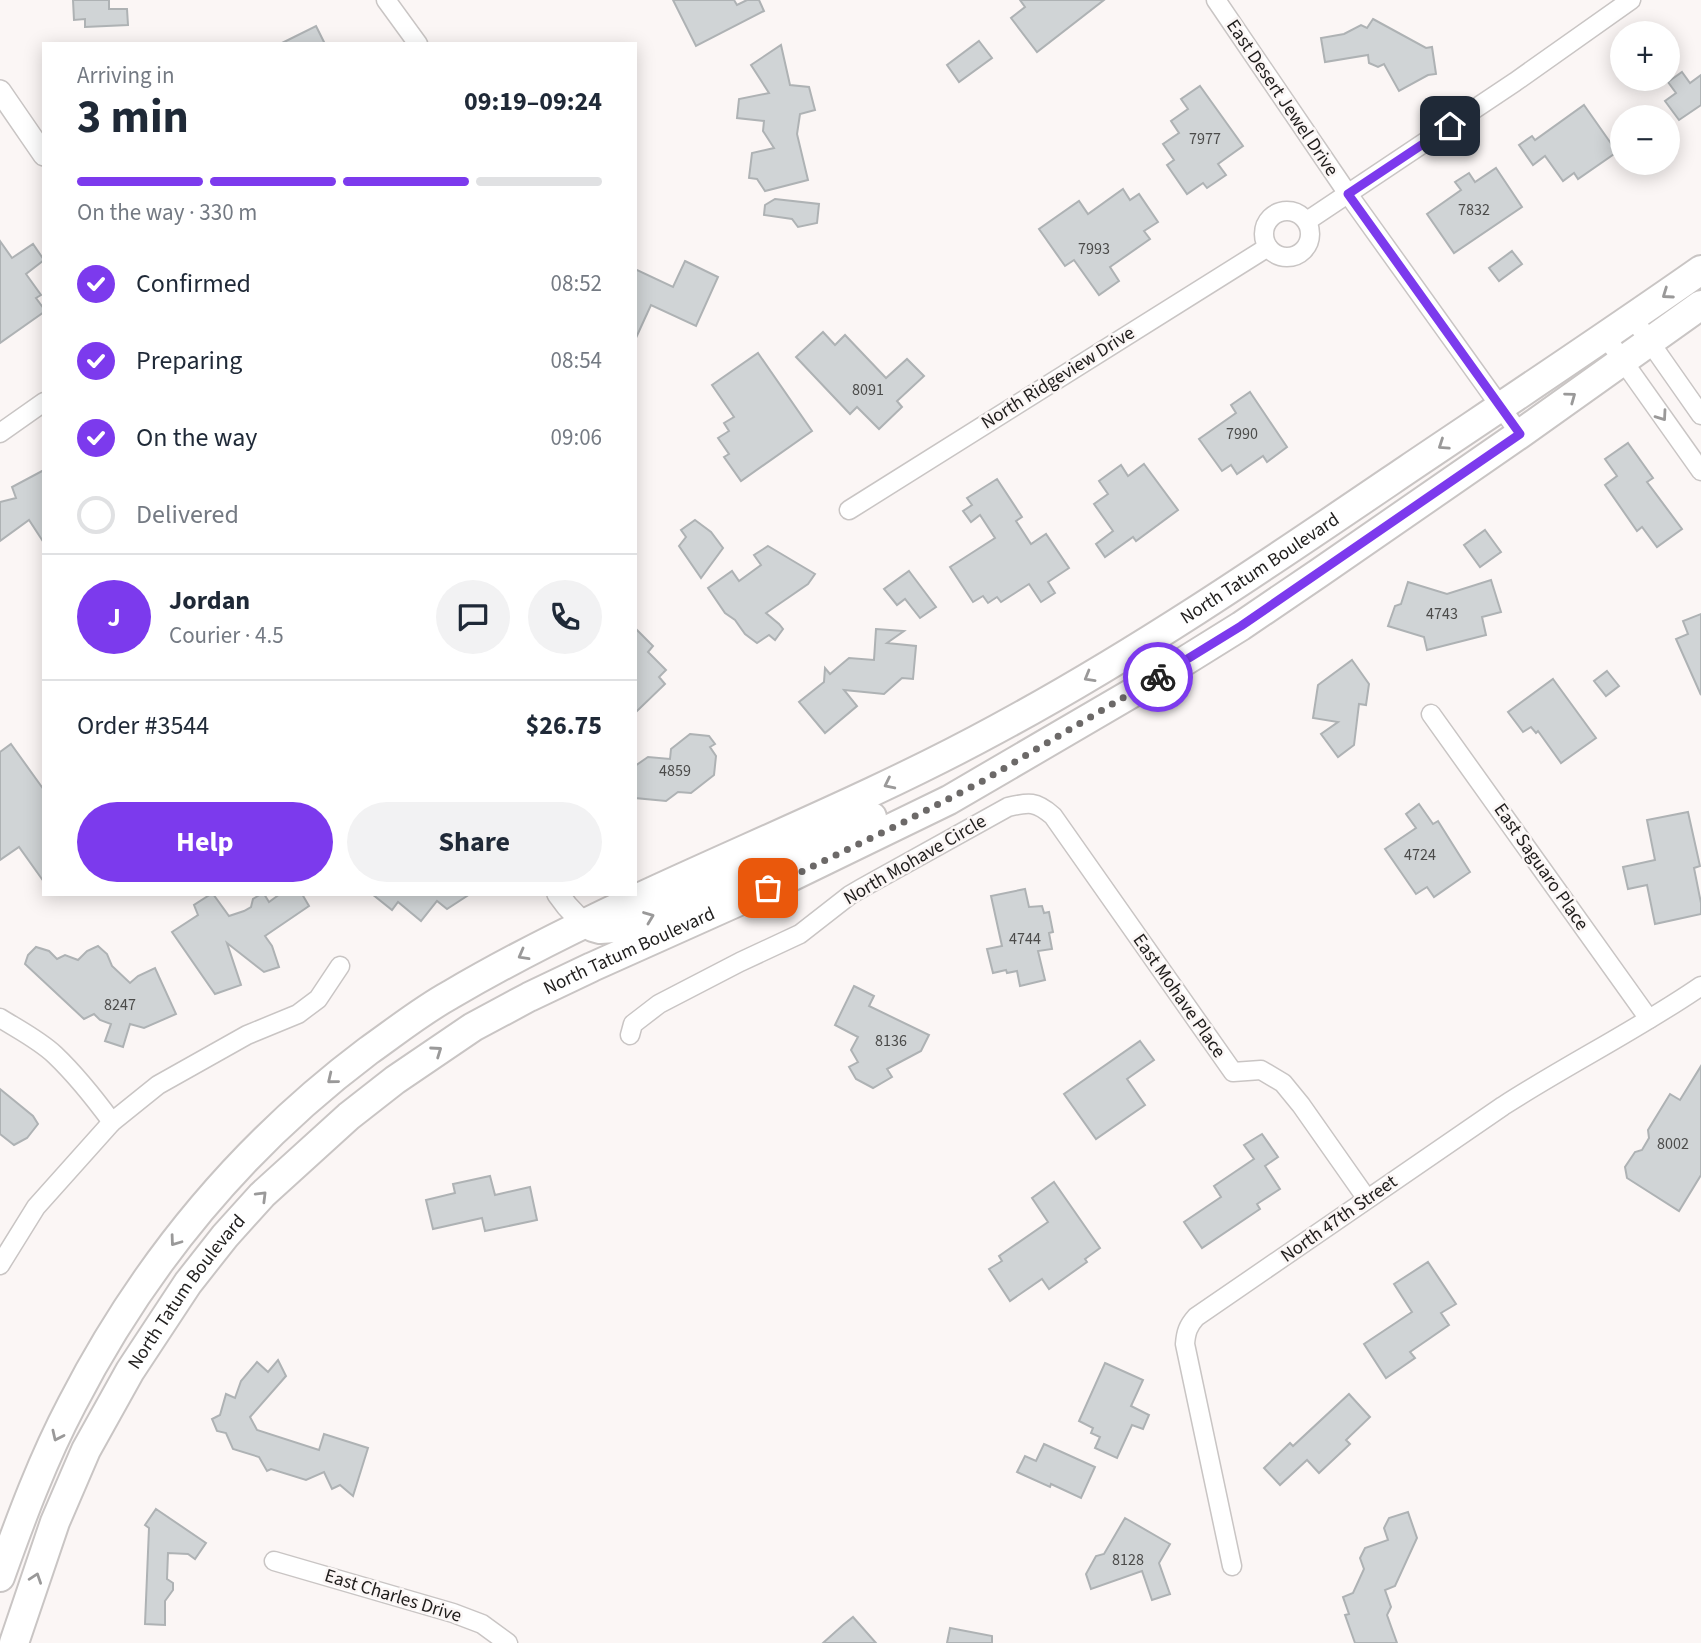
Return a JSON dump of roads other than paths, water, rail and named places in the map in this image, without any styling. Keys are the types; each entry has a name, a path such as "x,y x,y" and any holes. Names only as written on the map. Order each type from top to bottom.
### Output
{"main road":[{"name":"North Tatum Boulevard","path":"0,1577 19,1522 69,1409 92,1366 133,1301 177,1238 231,1174 263,1140 333,1077 407,1022 449,995 584,924 888,785 1007,723 1138,649 1606,337 1701,270"},
{"name":"North Tatum Boulevard","path":"14,1643 55,1522 86,1450 130,1371 187,1283 262,1195 395,1080 473,1027 529,997 768,888 949,800 1151,682 1241,626 1520,434 1701,305"},
{"path":"584,924 600,929 631,924 678,906 894,806 949,800"}],"street":[{"path":"386,0 417,42"},
{"name":"East Desert Jewel Drive","path":"1216,0 1348,194 1520,434"},
{"path":"1307,221 1515,82 1631,0"},
{"path":"0,91 42,152"},
{"path":"1295,212 1307,221 1310,237 1303,251 1289,258 1281,257 1268,247 1265,241 1265,226 1274,215 1295,212"},
{"name":"North Ridgeview Drive","path":"849,510 1268,247"},
{"path":"1633,318 1701,415"},
{"path":"1606,337 1701,471"},
{"path":"0,433 42,403"},
{"name":"East Saguaro Place","path":"1432,714 1649,1020"},
{"name":"North Mohave Circle","path":"630,1035 633,1024 659,1004 800,934 862,888 1008,807 1029,802"},
{"name":"East Mohave Place","path":"1029,802 1043,806 1053,816 1233,1072 1261,1070 1283,1083 1367,1199"},
{"path":"560,896 584,924"},
{"path":"0,1265 36,1207 113,1122 158,1085 247,1035 298,1014 318,999 340,966"},
{"name":"North 47th Street","path":"1232,1566 1185,1344 1189,1324 1532,1088 1649,1020 1701,986"},
{"path":"0,1018 55,1055 113,1122"},
{"name":"East Charles Drive","path":"274,1561 453,1613 482,1624 508,1643"}]}
